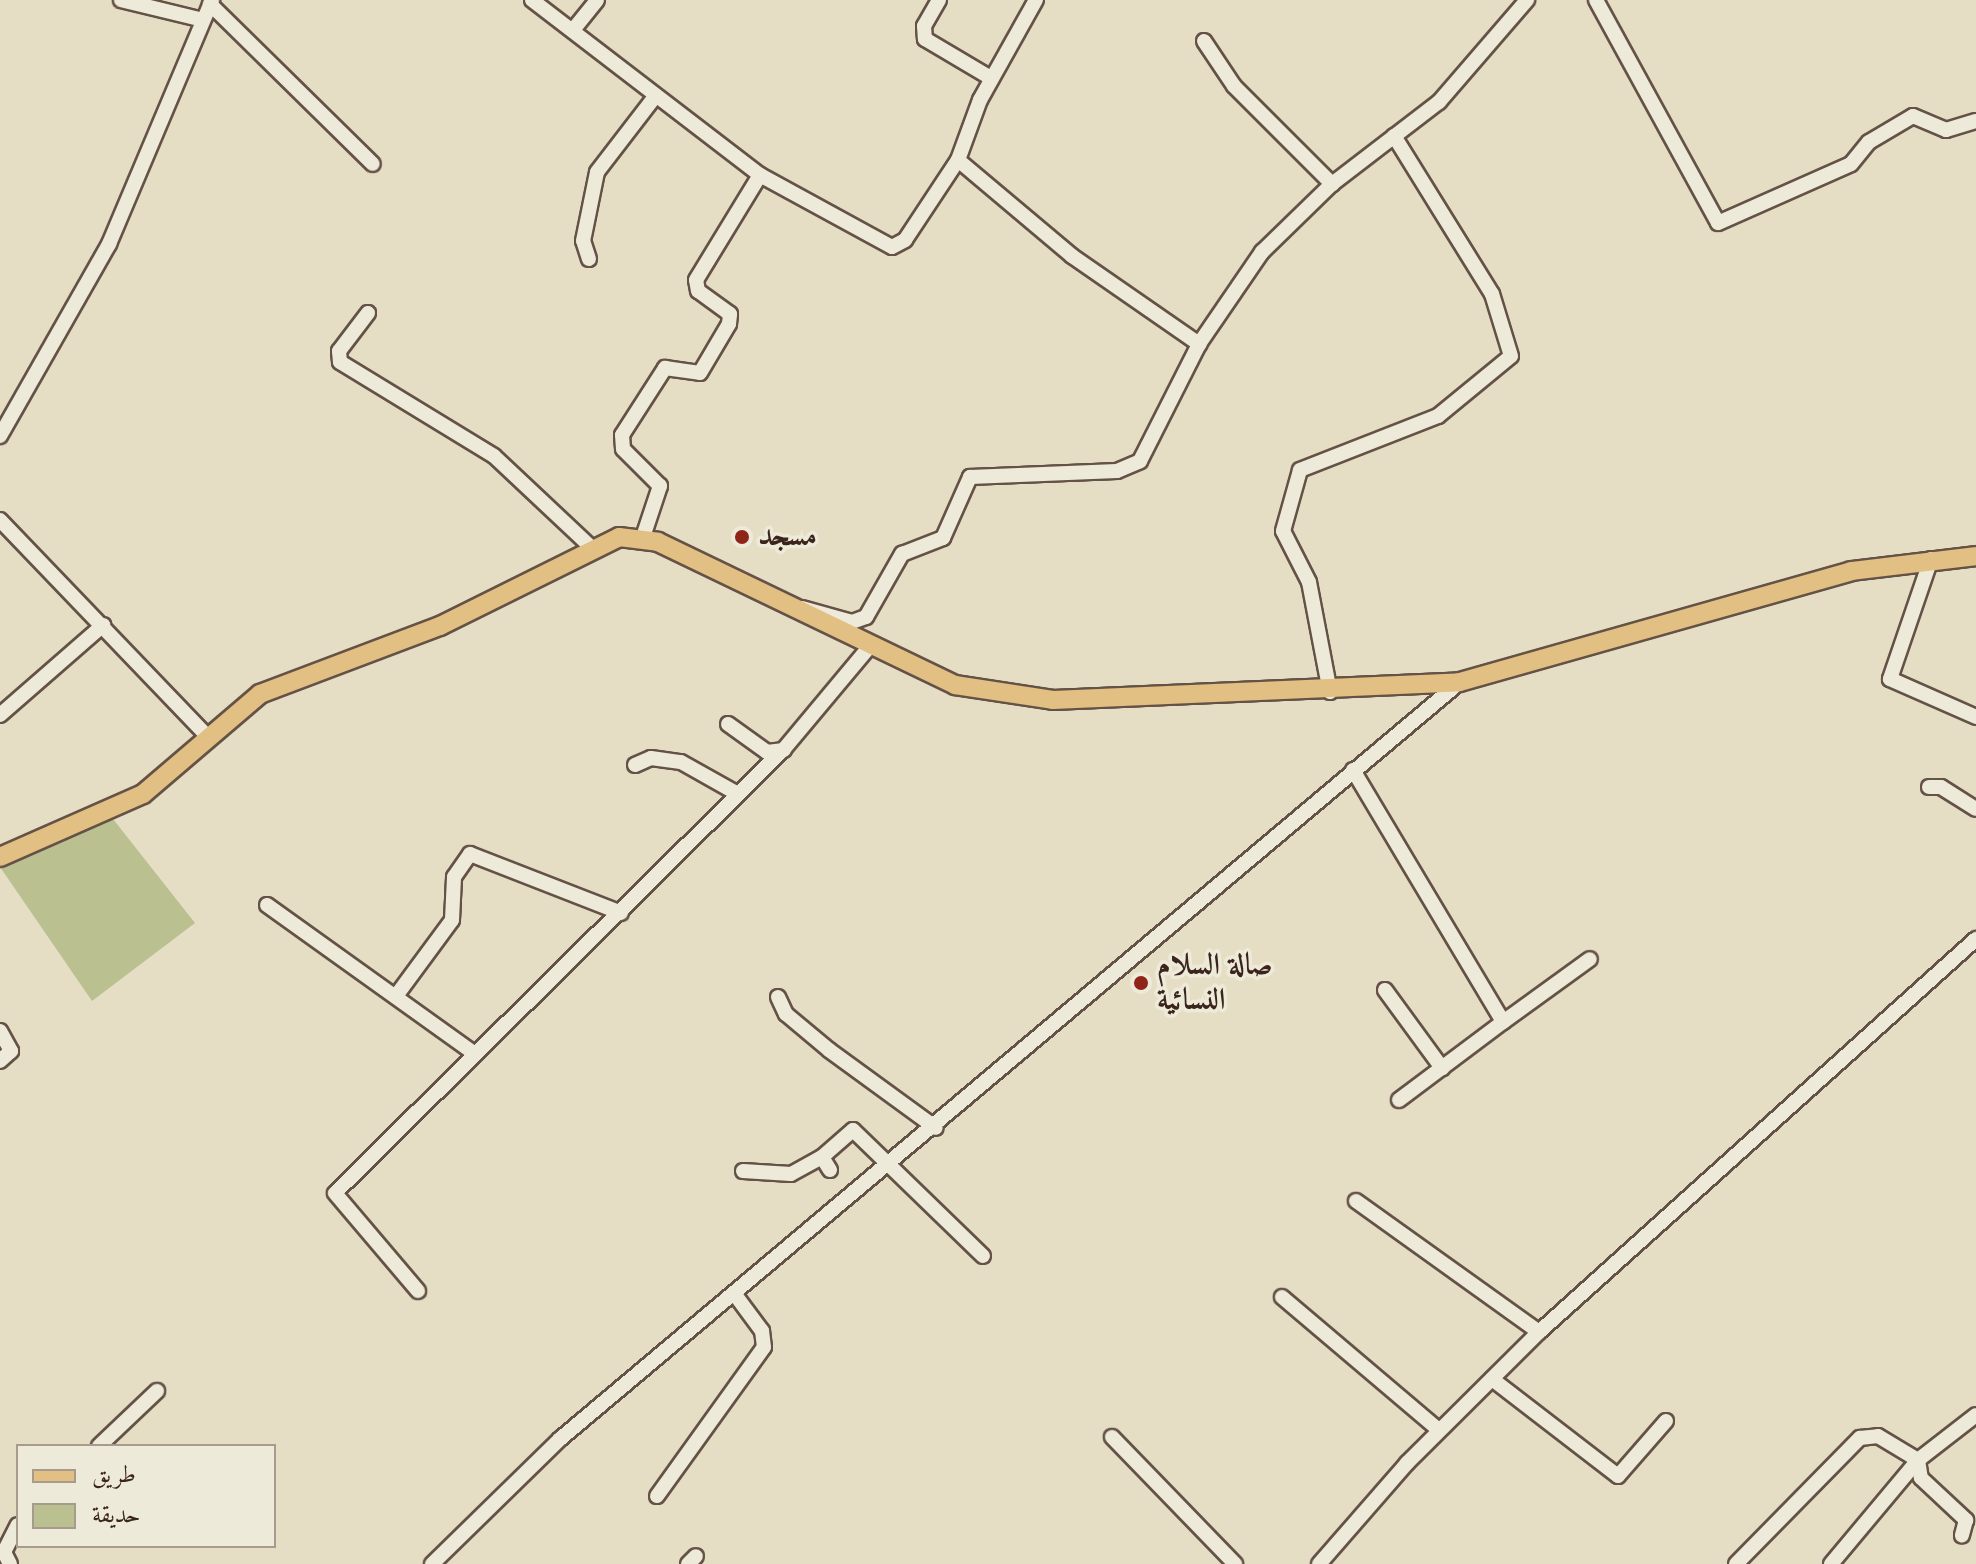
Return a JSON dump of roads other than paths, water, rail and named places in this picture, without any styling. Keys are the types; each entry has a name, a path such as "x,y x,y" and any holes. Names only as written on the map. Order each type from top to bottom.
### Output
{"main road":[{"path":"0,857 143,794 260,694 440,626 592,548 643,537 948,682 1010,698 1330,692 1460,682 1840,574 1931,559 1976,556"}],"street":[{"path":"121,0 203,20"},
{"path":"532,0 654,98 760,175 892,247 905,240 958,160 991,78 1036,0"},
{"path":"573,30 597,0"},
{"path":"939,0 925,39 991,78"},
{"path":"793,608 852,622 866,617 902,554 948,532 970,477 1131,468 1147,453 1199,344 1262,252 1332,184 1454,88 1527,0"},
{"path":"1596,0 1718,223 1851,164 1869,142 1913,116 1946,130 1976,121"},
{"path":"0,436 109,244 211,2 373,164"},
{"path":"1204,41 1234,86 1332,184"},
{"path":"589,259 583,241 597,172 654,98"},
{"path":"1330,692 1309,582 1283,531 1300,470 1438,416 1511,356 1492,294 1394,136"},
{"path":"958,160 1072,256 1199,344"},
{"path":"643,537 660,486 623,449 622,435 665,368 700,373 729,324 730,314 698,291 696,280 760,175"},
{"path":"368,313 339,351 340,362 494,456 592,548"},
{"path":"0,520 208,737"},
{"path":"1931,559 1890,679 1976,717"},
{"path":"0,715 103,625"},
{"path":"418,1291 334,1196 474,1053 621,913 784,749 870,646"},
{"path":"432,1564 550,1447 936,1128 1460,682"},
{"path":"728,724 767,752 784,749"},
{"path":"635,765 651,758 681,762 738,794"},
{"path":"1353,770 1503,1022"},
{"path":"1929,787 1941,787 1976,809"},
{"path":"396,996 452,920 454,877 470,854 621,913"},
{"path":"267,905 474,1053"},
{"path":"1319,1564 1439,1430 1539,1332 1976,939"},
{"path":"1399,1100 1590,959"},
{"path":"1385,990 1442,1068"},
{"path":"778,997 786,1014 829,1050 936,1128"},
{"path":"0,1031 11,1051 0,1061"},
{"path":"743,1171 791,1174 826,1163 853,1130 983,1256"},
{"path":"1356,1201 1539,1332"},
{"path":"657,1496 764,1347 762,1331 736,1296"},
{"path":"1282,1297 1439,1430"},
{"path":"1492,1379 1618,1476 1666,1421"},
{"path":"101,1444 157,1391"},
{"path":"1831,1564 1918,1460 1976,1415"},
{"path":"1736,1564 1860,1438 1878,1436 1918,1460"},
{"path":"1112,1437 1235,1564"},
{"path":"1918,1460 1915,1471 1966,1520 1962,1535"},
{"path":"10,1564 2,1551 16,1528"}],"place":[{"name":"مسجد","path":"742,537"},
{"name":"صالة السلام النسائية","path":"1141,983"}]}
